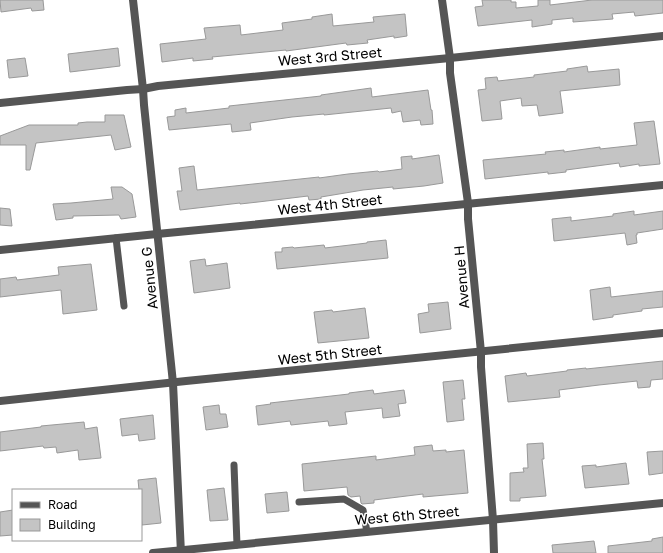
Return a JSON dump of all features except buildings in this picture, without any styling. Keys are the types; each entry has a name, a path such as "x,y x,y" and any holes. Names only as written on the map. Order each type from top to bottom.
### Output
{"street":[{"name":"Avenue G","path":"133,0 173,383 181,552"},
{"name":"Avenue H","path":"442,0 450,58 450,74 468,203 468,219 481,352 494,553"},
{"name":"West 3rd Street","path":"0,103 663,36"},
{"name":"West 4th Street","path":"0,250 663,185"},
{"name":"West 5th Street","path":"0,401 663,333"},
{"name":"West 6th Street","path":"154,553 181,552 237,545 663,503"}],"lane":[{"path":"116,238 124,306"},
{"path":"234,465 237,545"},
{"path":"299,502 344,499 362,510 367,532"}]}
